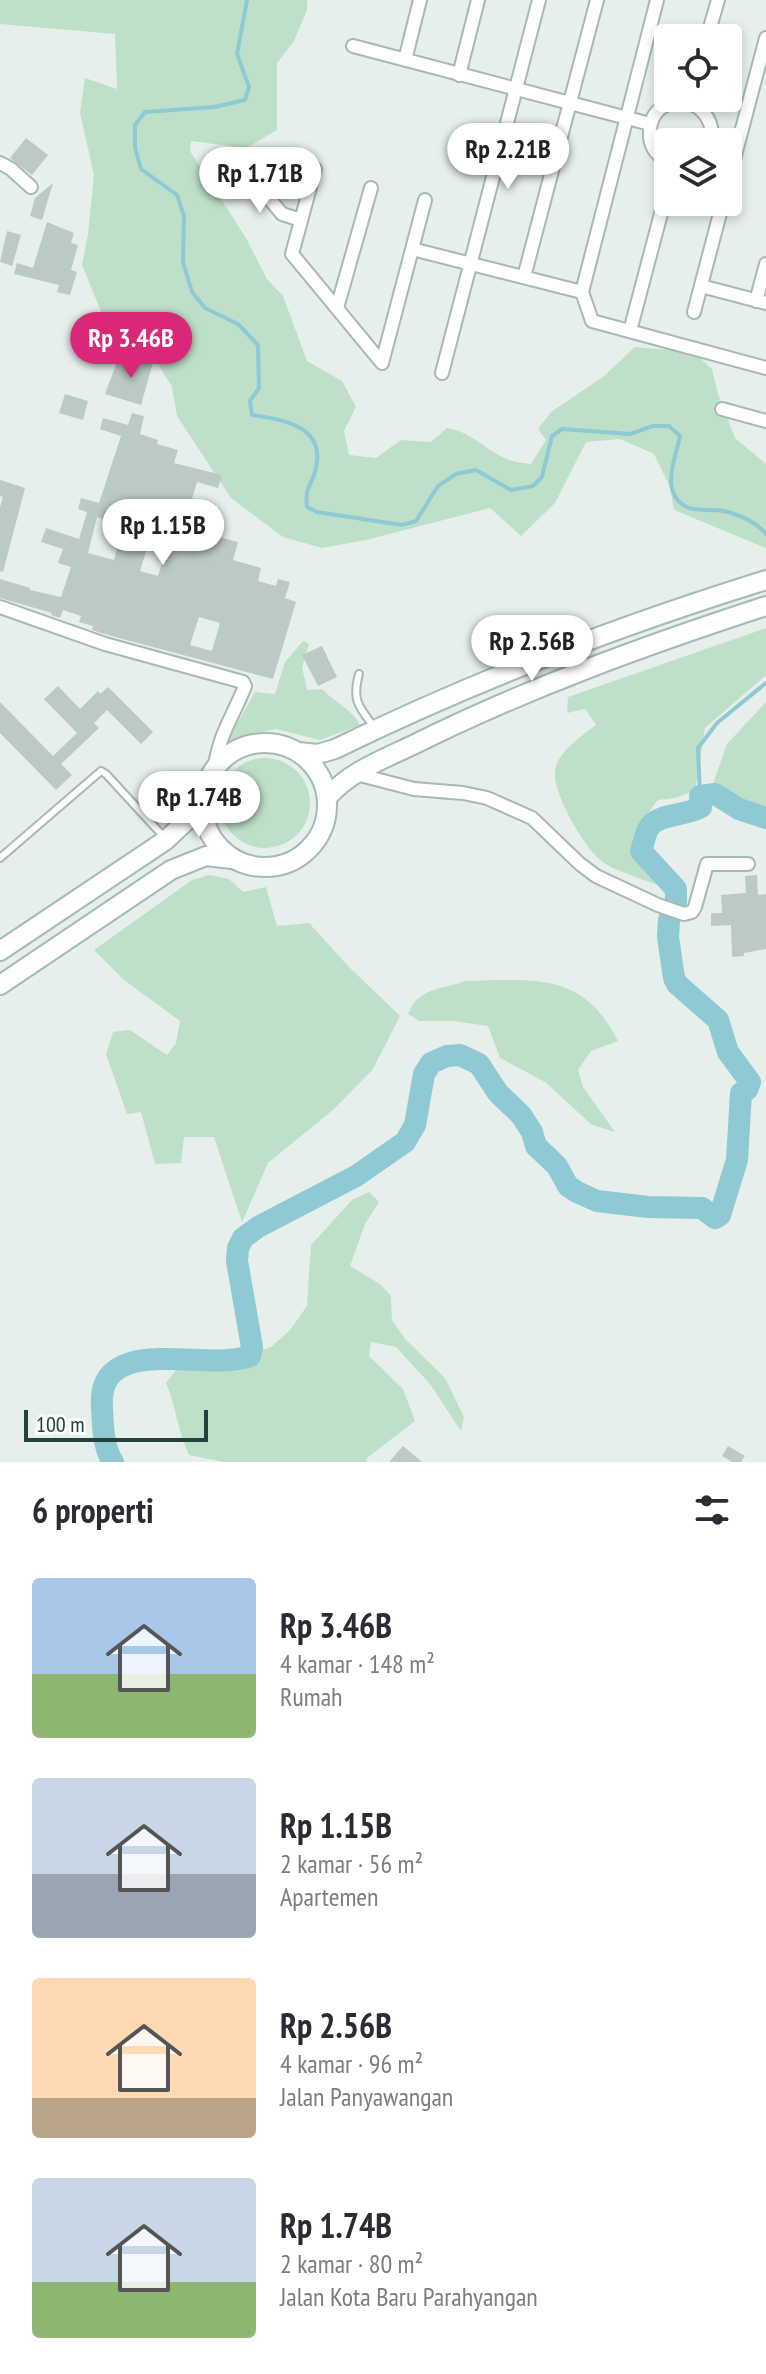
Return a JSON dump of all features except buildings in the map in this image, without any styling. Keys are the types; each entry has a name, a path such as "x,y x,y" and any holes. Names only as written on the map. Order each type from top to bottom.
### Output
{"main road":[{"path":"235,859 211,836 203,805 206,786 214,769 227,756 244,746 262,743 281,745 298,752 327,752 509,669 617,628 766,580"},
{"path":"327,798 337,786 356,774 472,715 542,686 766,606"},
{"path":"0,985 171,870 206,856 273,867 292,861 308,850 320,835 327,817 327,798 318,772 298,752"},
{"path":"0,951 166,840 203,805"}],"street":[{"path":"405,60 420,0"},
{"path":"459,75 478,0"},
{"path":"442,373 539,0"},
{"path":"524,277 597,0"},
{"path":"657,0 582,292 592,321 766,368"},
{"path":"711,24 718,0"},
{"path":"738,128 766,38"},
{"path":"353,46 650,124"},
{"path":"654,150 649,142 650,124 657,112"},
{"path":"0,163 31,187"},
{"path":"315,169 292,254 382,363 425,200"},
{"path":"246,170 282,214 301,220"},
{"path":"337,308 371,188"},
{"path":"630,331 660,216"},
{"path":"694,312 719,216"},
{"path":"412,249 582,292"},
{"path":"701,286 761,302 766,264"},
{"path":"722,409 766,421"},
{"path":"0,607 105,644 243,682 245,686 240,699 219,739 214,769"},
{"path":"356,774 414,789 475,794 516,810 541,825 596,876 684,914 692,912 695,907 707,864 748,864"}],"lane":[{"path":"359,674 354,692 358,706 376,730"},
{"path":"0,858 101,771 166,840"}],"green space":[{"path":"0,0 307,0 307,10 294,41 277,63 277,130 246,148 191,141 190,151 246,238 267,279 283,296 307,361 342,381 356,407 344,431 349,455 376,458 401,440 431,442 447,428 468,435 505,458 531,464 546,440 538,429 551,412 603,377 635,347 693,352 712,369 735,438 766,464 766,548 674,510 670,487 654,454 620,439 586,442 555,503 521,536 490,508 366,540 322,548 283,537 231,498 177,416 172,387 152,354 117,351 82,265 94,175 80,113 85,78 117,89 115,34 0,24"},
{"path":"766,628 766,675 705,728 695,791 658,800 636,829 641,860 662,882 657,885 604,863 571,820 555,781 560,757 596,725 585,709 567,713 568,697"},
{"path":"303,641 309,644 302,667 307,690 322,689 352,714 360,725 320,740 276,729 225,745 229,729 241,717 255,692 275,694 285,662"},
{"path":"766,702 766,816 756,821 712,786 727,744"},
{"path":"265,758 282,762 297,771 306,786 310,803 306,820 297,835 282,844 265,848 248,844 233,835 224,820 220,803 224,786 233,771 248,762"},
{"path":"209,875 229,879 243,892 266,887 277,926 309,923 400,1016 373,1069 334,1109 268,1163 242,1222 214,1137 184,1137 181,1163 155,1164 141,1112 127,1114 106,1054 113,1032 130,1030 167,1055 176,1043 180,1021 124,980 94,950 192,880"},
{"path":"513,980 554,984 589,1002 604,1018 618,1041 591,1051 578,1070 583,1087 615,1132 592,1125 545,1082 500,1058 488,1026 453,1021 419,1021 408,1014 412,1005 424,994 465,981"},
{"path":"369,1192 379,1202 365,1224 350,1266 380,1284 391,1296 392,1320 406,1340 445,1378 464,1417 461,1431 430,1384 396,1347 371,1342 369,1356 403,1389 415,1421 367,1458 366,1462 224,1462 189,1455 166,1383 176,1370 228,1360 271,1347 290,1330 307,1306 311,1245 352,1200"}],"waterway":[{"path":"247,0 237,54 249,87 245,100 214,107 145,112 135,125 135,148 141,169 177,195 184,216 183,262 192,292 205,308 238,324 258,345 259,388 250,401 252,415 300,428 315,444 317,457 307,491 307,507 317,512 402,525 416,521 438,486 456,474 476,470 511,490 533,486 542,477 552,436 562,429 630,434 653,426 669,426 680,436 671,479 677,500 690,508 721,510 739,516 754,523 766,534"},
{"path":"700,796 698,748 717,723 766,683"},
{"path":"113,1462 105,1443 102,1408 105,1384 117,1369 135,1362 158,1359 232,1360 250,1356 252,1347 237,1261 243,1238 258,1227 356,1176 405,1142 415,1125 424,1074 431,1063 447,1056 460,1055 479,1064 498,1093 521,1115 532,1132 536,1146 557,1166 568,1186 577,1192 597,1201 648,1207 702,1208 715,1218 720,1215 737,1160 741,1093 747,1090 750,1082 728,1052 718,1020 674,978 668,937 676,889 641,851 650,826 660,819 701,807 700,796 715,794 739,809 766,818"}]}
